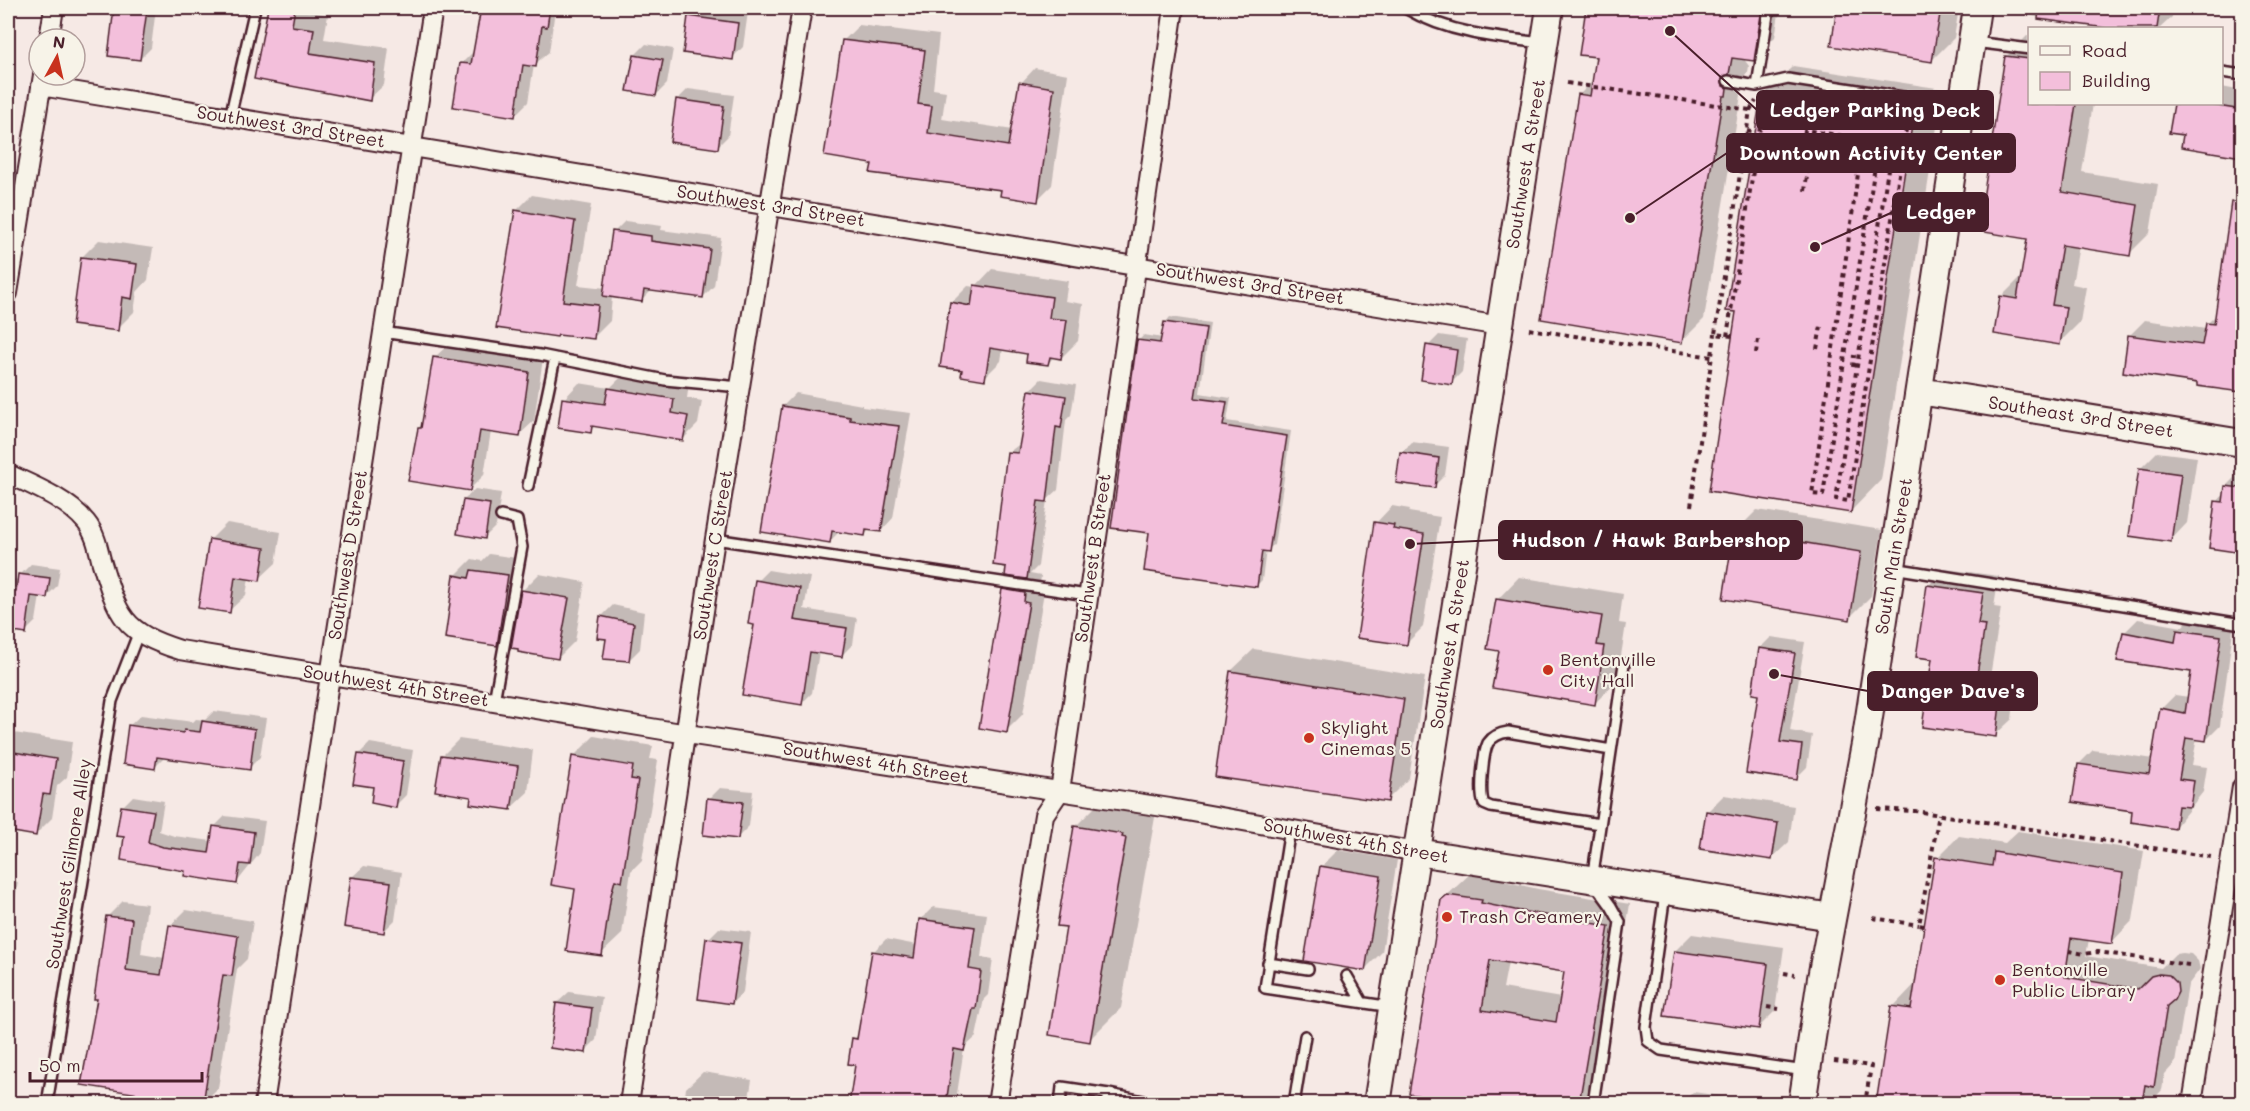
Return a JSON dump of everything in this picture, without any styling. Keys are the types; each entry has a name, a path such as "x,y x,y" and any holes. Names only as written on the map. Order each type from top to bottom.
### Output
{"street":[{"path":"51,27 54,8"},
{"name":"Southwest D Street","path":"264,1104 433,8"},
{"name":"Southwest C Street","path":"629,1104 715,539 802,8"},
{"name":"Southwest B Street","path":"997,1104 1044,815 1060,791 1174,8"},
{"name":"Southwest A Street","path":"1387,1101 1393,1007 1550,8"},
{"name":"South Main Street","path":"1802,1104 1832,917 1865,744 1977,8"},
{"path":"8,293 41,87"},
{"name":"Southwest 3rd Street","path":"73,87 230,117 1500,326"},
{"name":"Southeast 3rd Street","path":"1920,391 2242,444"},
{"path":"8,474 49,494 86,522 96,539 119,610 126,623 138,634"},
{"name":"Southwest 4th Street","path":"138,634 180,650 330,676 1060,791 1417,852 1832,917"},
{"path":"2192,1104 2242,787"}],"lane":[{"path":"230,117 255,8"},
{"path":"1405,8 1424,19 1489,38 1545,43"},
{"path":"1757,86 1769,8"},
{"path":"1972,42 2028,49"},
{"path":"2223,72 2242,75"},
{"path":"1728,81 1757,86 1788,79 1962,107"},
{"path":"382,332 555,358 665,380 740,387"},
{"path":"528,486 555,358"},
{"path":"494,701 522,547 517,520 501,516"},
{"path":"715,539 1087,595"},
{"path":"1893,568 2242,624"},
{"name":"Southwest Gilmore Alley","path":"47,1104 112,701 138,634"},
{"path":"1593,1104 1620,922 1592,880 1624,664"},
{"path":"1600,824 1491,807 1484,804 1481,797 1483,777 1488,744 1499,733 1508,732 1611,750"},
{"path":"1290,829 1265,988 1393,1007"},
{"path":"1666,891 1646,1026 1648,1041 1661,1050 1807,1071"},
{"path":"1268,963 1308,969"},
{"path":"1347,976 1362,1002"},
{"path":"1294,1104 1305,1036"},
{"path":"1060,1104 1062,1087 1108,1099 1159,1104"}],"path":[{"path":"1567,83 1750,110 1691,506"},
{"path":"1715,334 1730,336 1764,102 1907,123 1848,501 1836,499 1892,144 1879,141 1823,495 1812,494 1863,139 1805,130 1802,155"},
{"path":"1747,131 1755,133"},
{"path":"1805,191 1813,131"},
{"path":"1817,349 1821,326"},
{"path":"1529,328 1712,357"},
{"path":"1756,353 1758,340"},
{"path":"1852,367 1854,355"},
{"path":"1873,808 1939,814 2232,860"},
{"path":"1873,918 1922,926 1939,814"},
{"path":"2069,951 2084,954 2098,952 2189,966"},
{"path":"1784,973 1795,975"},
{"path":"1767,1007 1779,1009"},
{"path":"1834,1061 1871,1066 1865,1104"},
{"path":"1387,1101 1427,1104"}],"building":[{"path":"114,8 147,10 140,60 108,56"},
{"path":"268,8 295,8 292,26 314,29 310,53 375,63 370,101 254,79"},
{"path":"481,8 550,8 547,27 542,26 536,67 523,65 515,117 453,107 460,63 471,64"},
{"path":"1586,8 1762,8 1754,61 1732,58 1729,74 1722,79 1723,86 1727,88 1726,96 1723,96 1682,343 1541,319 1578,94 1590,96 1596,57 1579,55"},
{"path":"1837,8 1941,8 1932,62 1831,46"},
{"path":"2039,8 2160,8 2157,27 2099,27 2038,19"},
{"path":"688,16 738,23 733,60 683,53"},
{"path":"842,40 925,50 918,104 932,106 928,133 1008,146 1019,82 1054,88 1038,202 1000,196 1001,190 870,173 872,164 824,156"},
{"path":"634,55 663,60 656,96 627,91"},
{"path":"2005,56 2028,59 2028,105 2076,105 2062,192 2138,205 2130,256 2062,245 2052,305 2066,307 2060,345 1994,334 2000,296 2017,299 2027,239 1978,231"},
{"path":"1761,96 1913,119 1851,513 1709,491 1736,312 1726,311"},
{"path":"676,99 724,106 718,149 670,142"},
{"path":"2174,105 2211,105 2242,110 2242,157 2181,147 2183,135 2169,133"},
{"path":"2231,202 2242,203 2241,392 2123,372 2128,335 2202,345 2206,323 2214,324"},
{"path":"515,210 575,221 563,301 598,305 594,339 558,335 557,337 496,328"},
{"path":"612,231 651,236 651,241 710,249 703,298 644,290 642,302 603,296"},
{"path":"81,257 137,264 132,299 122,297 118,331 72,325"},
{"path":"974,285 1052,297 1049,318 1067,320 1061,359 1050,357 1048,365 1026,362 1027,354 990,348 985,380 961,376 962,370 940,367 950,302 971,306"},
{"path":"1164,322 1206,328 1195,398 1227,402 1223,426 1287,436 1269,552 1262,551 1257,587 1144,571 1149,533 1111,528 1137,340 1160,343"},
{"path":"1426,345 1457,350 1452,385 1421,380"},
{"path":"433,357 529,372 520,437 480,431 470,491 408,481 418,428 421,428"},
{"path":"608,388 674,399 672,413 688,416 683,441 592,426 591,433 558,428 562,398 605,404"},
{"path":"1029,390 1066,396 1061,428 1056,427 1047,502 1038,501 1027,579 1005,576 1006,567 993,565 1007,452 1018,453"},
{"path":"782,406 850,417 850,420 899,426 881,532 866,530 865,536 832,531 830,543 761,532"},
{"path":"1400,452 1439,458 1435,488 1396,483"},
{"path":"2139,468 2181,474 2171,542 2129,536"},
{"path":"2225,486 2242,488 2242,553 2209,548 2215,501 2223,502"},
{"path":"463,500 490,504 485,539 457,534"},
{"path":"1374,522 1394,525 1393,529 1424,534 1407,645 1357,638"},
{"path":"1734,531 1861,552 1850,620 1723,599"},
{"path":"209,539 265,548 260,581 235,577 230,613 198,608"},
{"path":"471,570 508,575 497,646 445,638 454,575 469,578"},
{"path":"18,574 50,578 47,598 31,596 26,634 8,631 8,590 16,591"},
{"path":"755,580 800,588 794,620 847,628 842,657 810,652 802,705 742,695 754,625 748,624"},
{"path":"1927,585 1983,593 1978,624 1985,625 1974,693 2001,697 1996,737 1922,727 1932,659 1916,657"},
{"path":"1002,589 1025,593 1024,602 1029,603 1007,733 979,728"},
{"path":"521,590 569,598 558,659 518,652 518,649 511,648"},
{"name":"Bentonville City Hall","path":"1496,599 1602,616 1597,645 1604,646 1595,705 1492,688 1499,651 1487,649"},
{"path":"600,616 634,623 629,661 603,659 606,639 597,638"},
{"path":"2177,630 2221,636 2206,741 2186,738 2179,779 2194,781 2190,807 2178,806 2175,829 2131,822 2132,811 2072,802 2078,764 2149,774 2160,708 2185,713 2191,672 2117,661 2123,632 2175,642"},
{"path":"1759,648 1795,653 1780,742 1802,745 1797,780 1746,773 1758,695 1752,694"},
{"name":"Skylight Cinemas 5","path":"1230,671 1404,699 1388,802 1215,777"},
{"path":"202,721 255,729 250,770 157,757 155,769 123,764 128,725 183,733 184,730 200,732"},
{"path":"8,751 56,759 50,795 43,794 36,836 8,831"},
{"path":"358,754 403,761 396,808 371,803 373,787 353,784"},
{"path":"441,755 518,766 511,810 470,804 471,797 435,791"},
{"path":"572,756 633,766 631,779 638,780 622,882 615,880 602,956 566,951 575,889 551,885"},
{"path":"707,798 743,802 738,839 703,835"},
{"path":"121,806 154,811 148,842 163,847 209,853 213,826 254,832 250,865 240,864 237,884 184,876 185,871 121,860 124,837 116,836"},
{"path":"1706,811 1778,823 1772,860 1700,849"},
{"path":"1074,826 1123,834 1122,837 1126,838 1090,1042 1049,1035 1066,927 1057,926"},
{"name":"Bentonville Public Library","path":"1994,852 2123,873 2112,944 2071,938 2065,977 2138,989 2151,976 2159,974 2169,975 2177,983 2178,992 2167,1006 2154,1087 2145,1085 2142,1104 1876,1104 1891,1006 1911,1009 1935,857 1992,866"},
{"path":"1320,866 1381,876 1365,971 1304,961"},
{"path":"351,877 391,882 384,933 344,927"},
{"path":"1447,895 1482,900 1481,903 1515,910 1609,926 1579,1104 1469,1104 1409,1094 1441,900","holes":["1490,960 1564,972 1556,1022 1482,1010"]},
{"path":"106,916 132,919 126,970 161,975 169,925 238,936 232,976 223,975 203,1104 81,1085 97,999 94,999"},
{"path":"919,919 975,927 969,969 981,971 976,1009 973,1009 964,1051 954,1049 946,1104 849,1104 855,1065 848,1064 852,1038 857,1039 872,951 914,958"},
{"path":"706,938 741,943 732,1004 698,999"},
{"path":"1674,951 1768,964 1759,1029 1664,1016"},
{"path":"556,1003 592,1008 586,1053 550,1048"}],"place":[{"name":"Ledger Parking Deck","path":"1670,31"},
{"name":"Downtown Activity Center","path":"1630,218"},
{"name":"Ledger","path":"1815,247"},
{"name":"Hudson / Hawk Barbershop","path":"1410,544"},
{"name":"Bentonville City Hall","path":"1548,670"},
{"name":"Danger Dave's","path":"1774,674"},
{"name":"Skylight Cinemas 5","path":"1309,738"},
{"name":"Trash Creamery","path":"1447,917"},
{"name":"Bentonville Public Library","path":"2000,980"}]}
